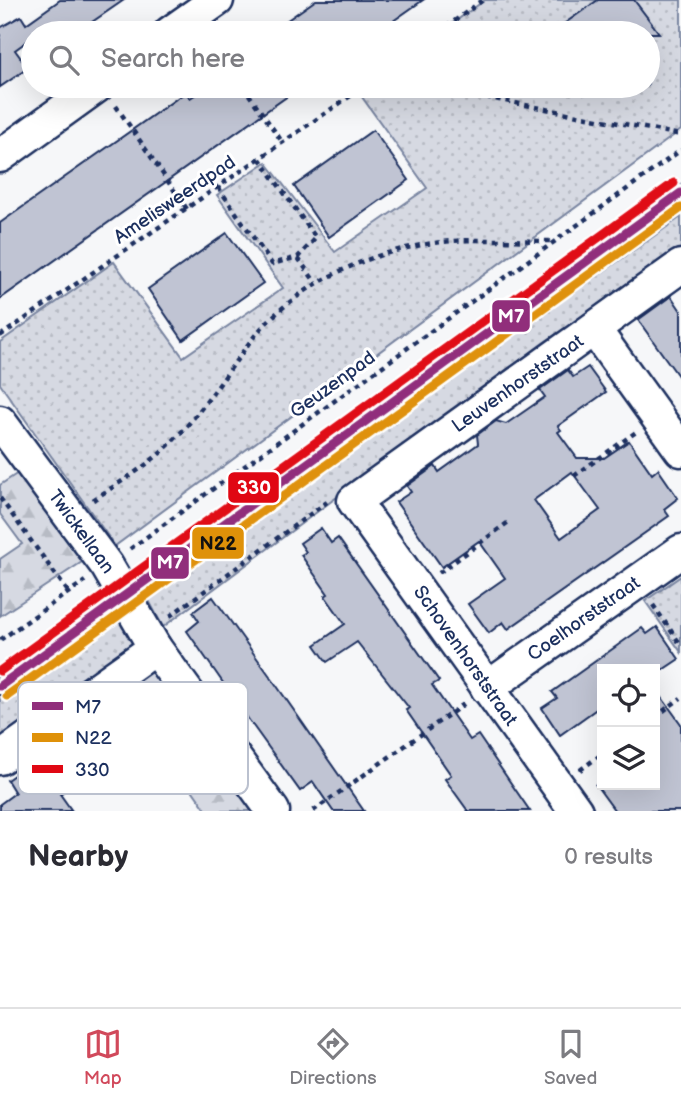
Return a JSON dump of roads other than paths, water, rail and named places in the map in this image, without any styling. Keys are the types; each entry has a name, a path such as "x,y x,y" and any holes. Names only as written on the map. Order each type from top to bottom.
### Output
{"street":[{"path":"187,21 217,0"},
{"path":"0,156 101,98"},
{"name":"Leuvenhorststraat","path":"354,501 681,266"},
{"path":"594,329 681,450"},
{"name":"Twickellaan","path":"0,422 107,566 151,640 181,682"},
{"name":"Schovenhorststraat","path":"354,501 419,588 576,811"},
{"name":"Coelhorststraat","path":"487,688 681,551"},
{"path":"97,682 151,640"},
{"path":"0,758 18,744"},
{"name":"Twickellaan","path":"248,776 273,811"}],"lane":[{"path":"0,686 681,193"}]}
